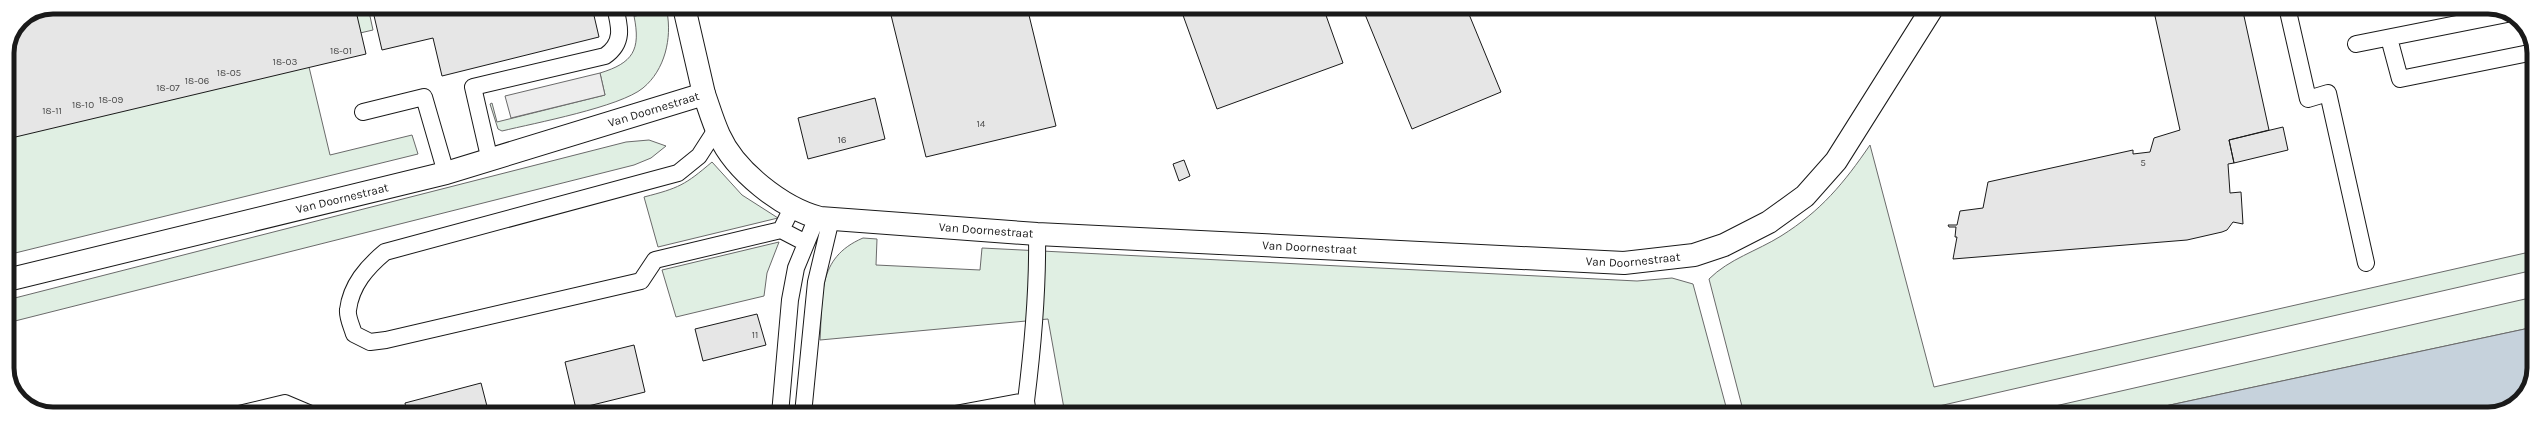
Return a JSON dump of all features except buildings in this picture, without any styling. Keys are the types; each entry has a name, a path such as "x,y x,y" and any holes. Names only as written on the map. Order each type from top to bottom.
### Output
{"street":[{"path":"686,14 704,94"},
{"name":"Van Doornestraat","path":"14,278 446,173 490,161 704,94 718,134 740,167 792,208 824,218 1037,234 1624,263 1694,255 1724,245 1770,222 1805,196 1836,161 1929,14"}],"lane":[{"path":"490,161 472,87 605,56 614,50 620,40 620,27 617,14"},
{"path":"2289,14 2308,99 2328,93 2366,263"},
{"path":"2356,44 2499,16"},
{"path":"2389,38 2400,79 2527,53"},
{"path":"363,112 424,97 446,173"},
{"path":"717,128 699,156 678,173 385,252 365,269 353,292 348,311 354,334 370,342 386,340 641,281 655,260 781,230 806,244"},
{"path":"781,230 792,208"},
{"path":"781,407 790,300 796,268 806,244 824,218"},
{"path":"805,407 816,282 824,218"},
{"path":"1027,407 1034,340 1038,270 1037,234"},
{"path":"807,374 812,407"},
{"path":"268,407 285,403 294,407"}],"green space":[{"path":"53,14 370,14 373,30 304,46 330,155 412,135 418,154 14,253 14,53 17,38 21,31 31,21 38,17"},
{"path":"667,14 667,43 662,63 651,81 643,88 616,102 576,114 502,131 498,129 490,104 492,103 497,122 605,95 600,73 620,65 632,54 636,38 634,16"},
{"path":"649,140 666,146 651,158 634,165 14,321 14,298 626,142"},
{"path":"1870,145 1934,387 2527,253 2527,272 1935,407 1742,407 1709,279 1725,266 1781,236 1808,217 1831,195 1851,172"},
{"path":"712,162 742,195 778,218 658,247 644,197 681,185"},
{"path":"863,238 877,239 876,265 980,270 982,248 1637,281 1672,278 1693,284 1726,407 1064,407 1048,319 820,340 821,309 825,280 837,256 848,246"},
{"path":"779,242 767,273 764,296 676,317 662,270"},
{"path":"2527,299 2527,328 2161,407 2051,407"}],"shaded area":[{"path":"634,14 648,14 634,16"},
{"path":"600,73 605,95 511,118 505,96"},
{"path":"2527,328 2526,378 2519,392 2514,397 2503,404 2495,406 2161,407"}]}
